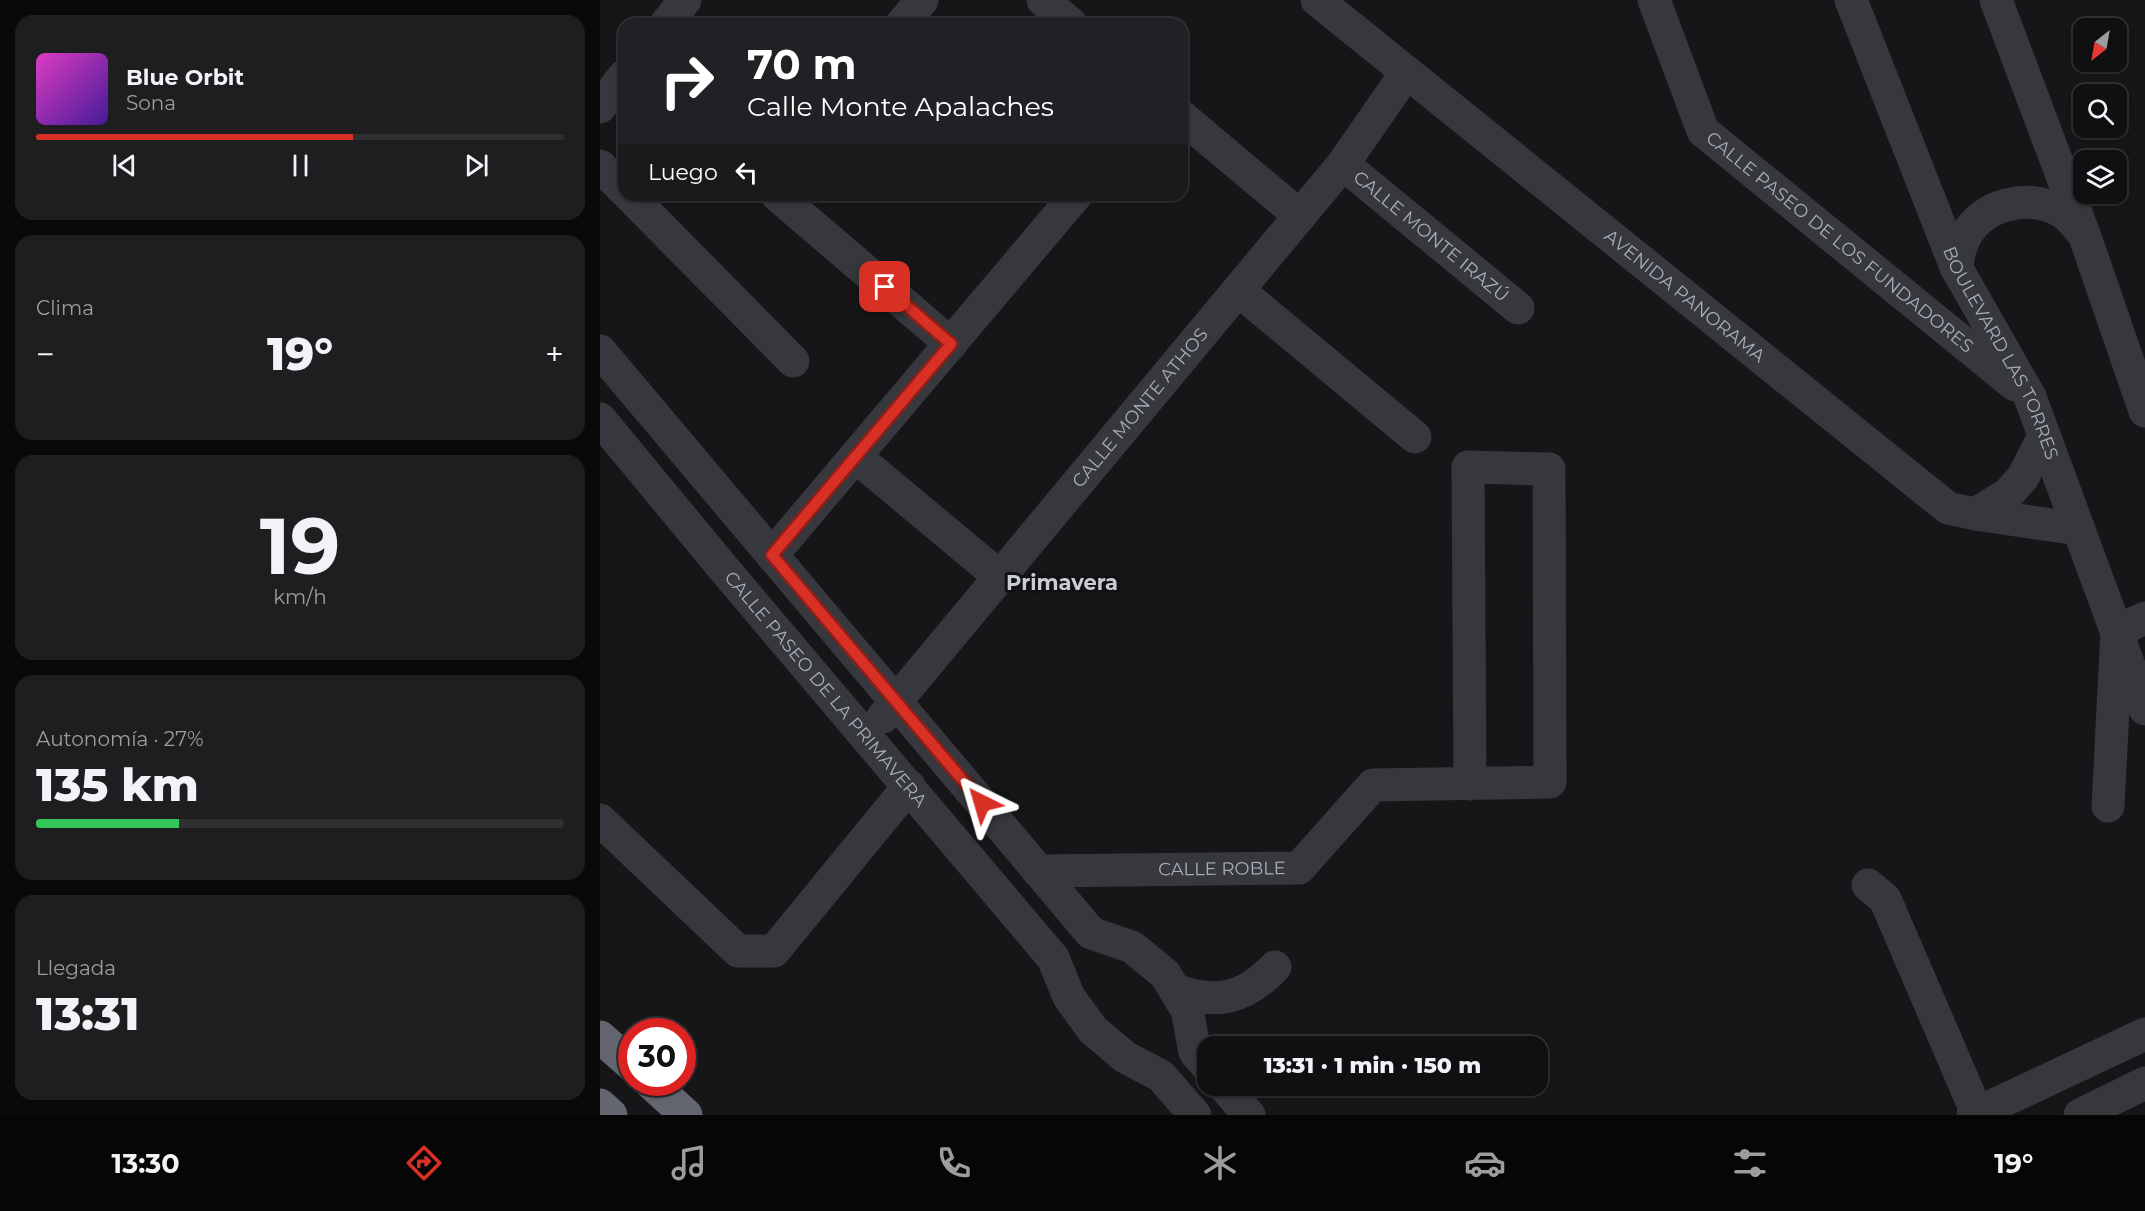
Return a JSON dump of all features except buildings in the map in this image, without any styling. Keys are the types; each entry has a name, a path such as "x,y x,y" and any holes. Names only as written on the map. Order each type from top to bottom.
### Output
{"highway":[{"path":"600,1037 618,1053"},
{"path":"665,1096 686,1115"},
{"path":"600,1105 611,1115"}],"street":[{"path":"671,18 685,0"},
{"path":"907,18 922,0"},
{"path":"1042,0 1064,18"},
{"name":"AVENIDA PANORAMA","path":"1317,0 1948,508 2079,529"},
{"name":"CALLE PASEO DE LOS FUNDADORES","path":"1654,0 1703,131 2030,397"},
{"name":"BOULEVARD LAS TORRES","path":"1851,0 1956,267 2030,397 2079,529 2131,625 2145,709"},
{"path":"1995,0 2084,234 2145,411"},
{"name":"CALLE MONTE ATHOS","path":"867,736 1343,164 1406,73"},
{"path":"600,106 618,84"},
{"path":"1188,122 1300,216"},
{"name":"CALLE MONTE IRAZÚ","path":"1343,164 1518,309"},
{"path":"600,166 618,184"},
{"path":"635,201 793,361"},
{"path":"784,201 951,344"},
{"path":"772,555 1071,201"},
{"path":"1956,267 1962,243 1971,229 1976,222 1996,208 2020,202 2045,204 2067,215 2084,234"},
{"path":"1238,290 1415,437"},
{"path":"600,351 1091,933 1132,947 1165,974 1186,1010 1197,1046"},
{"name":"CALLE PASEO DE LA PRIMAVERA","path":"600,420 1053,958 1069,997 1093,1030 1125,1057 1161,1076 1194,1115"},
{"path":"1975,514 2008,494 2023,477 2044,436"},
{"path":"856,457 1000,577"},
{"name":"CALLE ROBLE","path":"1038,871 1299,868 1373,784 1470,784 1550,782 1549,469 1468,467 1470,784"},
{"path":"2108,806 2131,625"},
{"path":"600,820 738,951 774,951 909,786"},
{"path":"1868,885 1885,899 1975,1114 2145,1034"},
{"path":"1053,958 1091,933"},
{"path":"1175,990 1196,997 1218,999 1240,993 1259,983 1275,967"},
{"path":"1161,1076 1197,1061"},
{"path":"2080,1115 2145,1083"},
{"path":"1233,1096 1249,1115"}],"district":[{"name":"Primavera","path":"1062,582"}],"route":[{"path":"885,287 951,344 772,555 982,803"}]}
